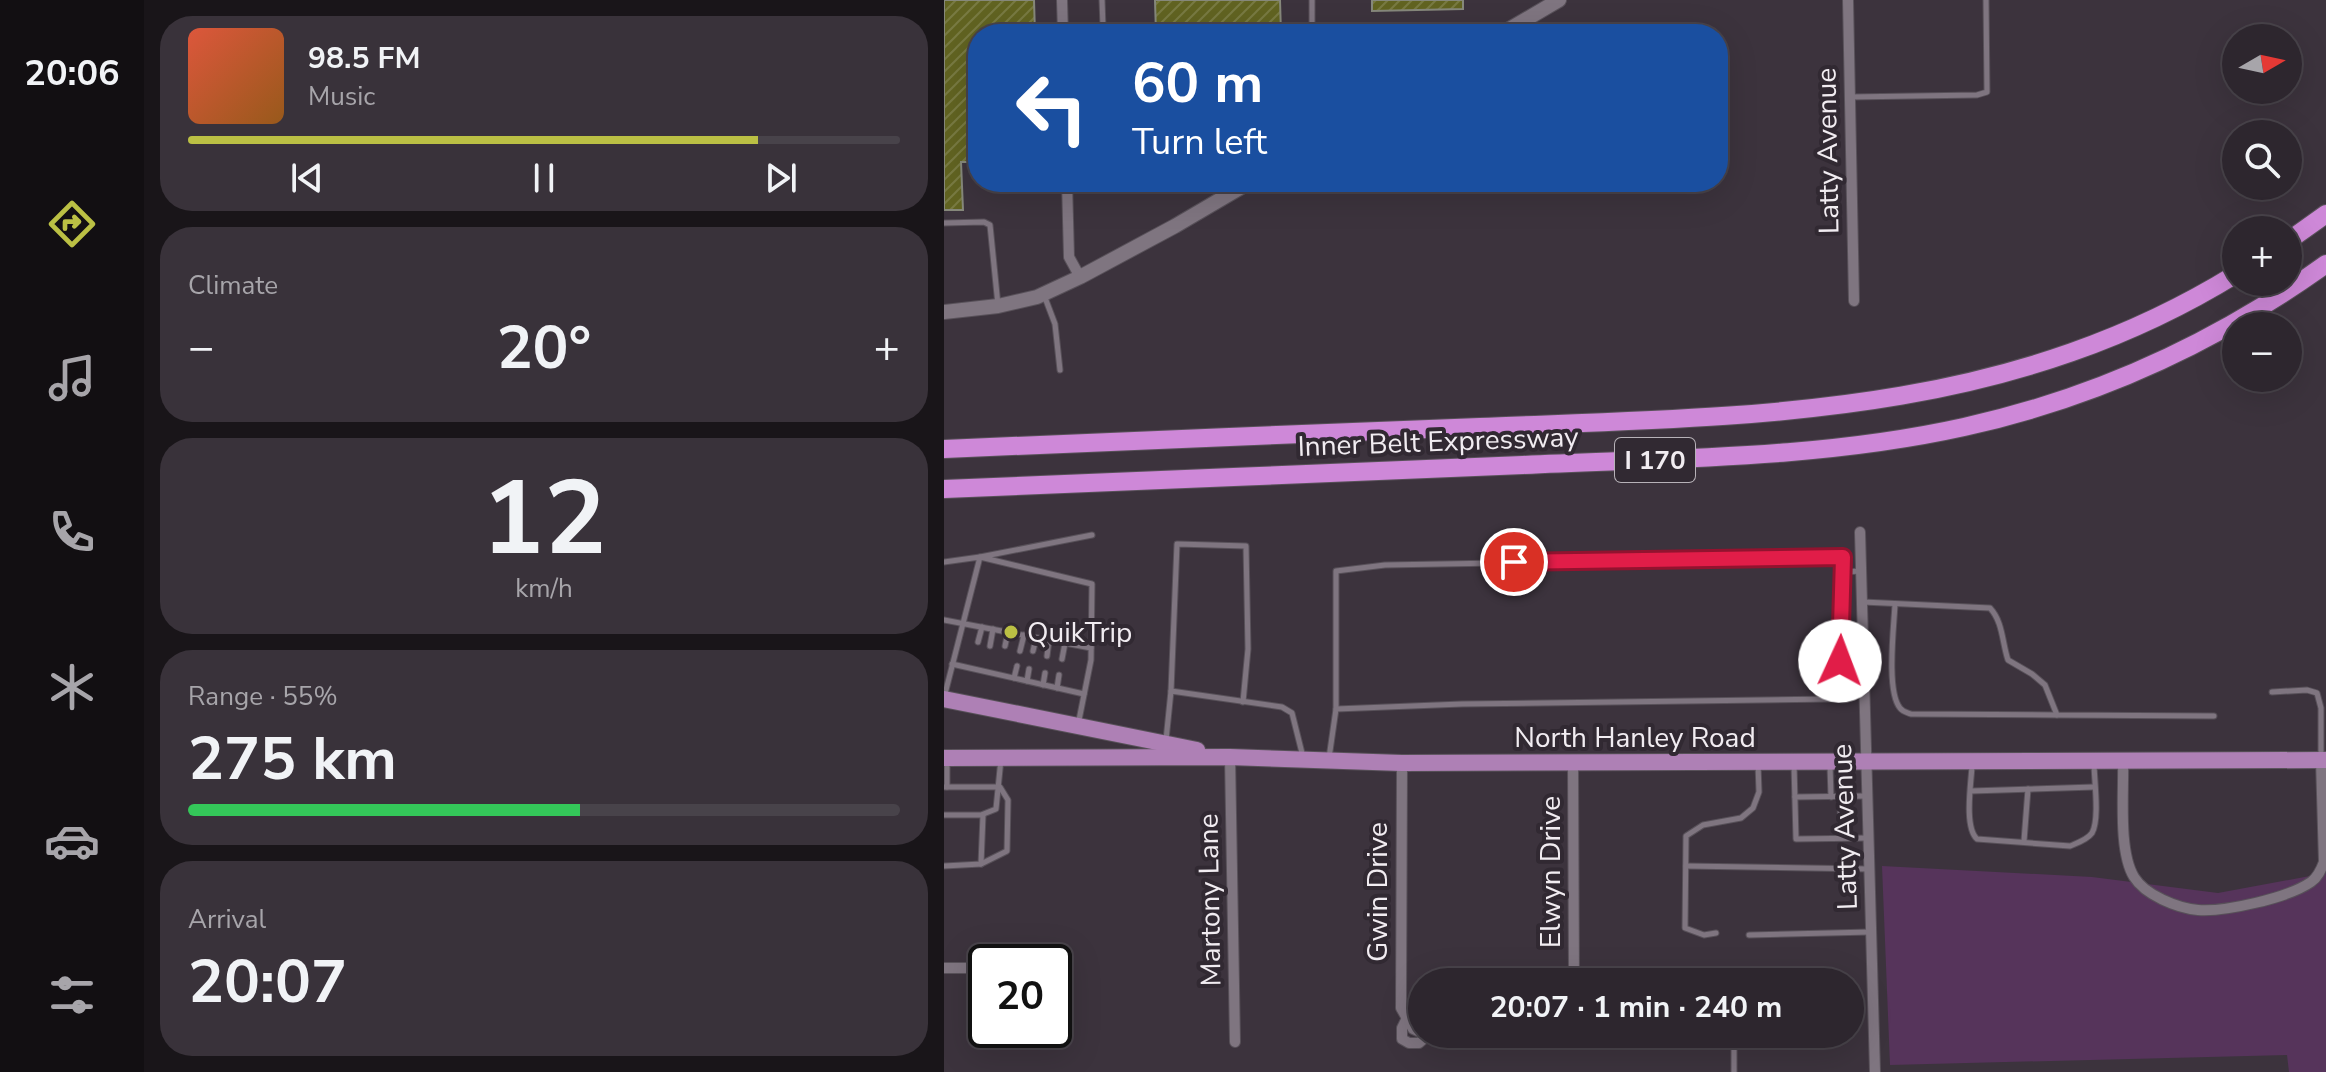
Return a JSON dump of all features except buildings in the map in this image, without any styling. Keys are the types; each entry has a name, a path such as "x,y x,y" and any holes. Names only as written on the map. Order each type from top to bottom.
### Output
{"highway":[{"path":"2302,231 2326,214"},
{"name":"Inner Belt Expressway","path":"944,489 1675,459 1806,449 1923,435 2037,408 2148,367 2225,329 2326,264"},
{"name":"Inner Belt Expressway","path":"944,449 1661,419 1889,400 1979,382 2067,355 2149,321 2222,282"}],"main road":[{"path":"944,698 1077,726 1166,750"},
{"name":"North Hanley Road","path":"1166,750 1230,757 1402,763 2324,760"},
{"path":"946,758 1166,750"}],"street":[{"path":"1062,0 1062,24"},
{"path":"1518,24 1559,0"},
{"name":"Latty Avenue","path":"1848,0 1854,301"},
{"path":"1067,192 1069,257 1080,277"},
{"path":"944,312 998,306 1043,294 1080,277 1232,192"},
{"name":"Latty Avenue","path":"1860,532 1875,1072"},
{"name":"Martony Lane","path":"1230,757 1235,1042"},
{"path":"2123,761 2126,857 2133,876 2143,888 2165,900 2197,910 2281,896 2310,883 2319,875 2324,862 2324,760"},
{"name":"Elwyn Drive","path":"1573,762 1574,968"},
{"name":"Gwin Drive","path":"1402,763 1401,1008 1408,1017"},
{"path":"944,968 968,968"}],"lane":[{"path":"1102,0 1103,24"},
{"path":"1312,0 1312,24"},
{"path":"1850,97 1977,95 1987,92 1986,0"},
{"path":"944,223 984,222 990,225 998,306"},
{"path":"1043,294 1055,324 1060,370"},
{"path":"944,562 1092,535"},
{"path":"1166,750 1177,544 1246,546 1248,649 1243,702"},
{"path":"944,698 980,557"},
{"path":"980,557 1092,584 1091,648 1077,726"},
{"path":"1328,759 1336,709 1336,571 1385,565 1843,557 1840,661 1831,699 1462,704 1336,709"},
{"path":"1844,572 1861,571"},
{"path":"1862,602 1990,608 2000,622 2008,660 2045,685 2057,715"},
{"path":"1895,604 1893,685 1902,711 1911,714 2214,716"},
{"path":"944,620 1091,648"},
{"path":"978,642 982,627"},
{"path":"990,646 993,629"},
{"path":"1005,646 1008,632"},
{"path":"1020,651 1024,635"},
{"path":"1033,651 1036,638"},
{"path":"1047,656 1049,640"},
{"path":"1062,659 1065,643"},
{"path":"973,669 974,660"},
{"path":"985,672 987,661"},
{"path":"952,664 1084,694"},
{"path":"999,675 1001,665"},
{"path":"1014,678 1017,666"},
{"path":"1027,681 1029,669"},
{"path":"1043,685 1045,673"},
{"path":"1057,688 1059,675"},
{"path":"2272,692 2307,690 2317,693 2321,708 2324,760"},
{"path":"1171,691 1282,707 1292,713 1304,758"},
{"path":"946,758 946,787 1000,787"},
{"path":"944,815 973,812 983,815 996,809 1001,758"},
{"path":"1972,762 1969,823 1977,839 2070,846 2084,840 2092,832 2096,820 2094,762"},
{"path":"1716,933 1704,935 1685,928 1686,836 1703,825 1741,818 1753,808 1759,792 1758,763"},
{"path":"1794,763 1796,839 1869,838"},
{"path":"1830,763 1831,797"},
{"path":"944,866 981,864 1007,851 1008,800 1000,787"},
{"path":"1971,791 2094,787"},
{"path":"2024,841 2028,789"},
{"path":"1795,797 1867,796"},
{"path":"1840,797 1841,838"},
{"path":"981,864 983,815"},
{"path":"1686,866 1869,869"},
{"path":"1749,935 1871,932"},
{"path":"1734,1048 1734,1072"}],"shaded area":[{"path":"1882,866 2092,877 2218,893 2326,873 2326,1072 2289,1072 2287,1055 1890,1065"}],"place":[{"name":"QuikTrip","path":"1011,632"}],"route":[{"path":"1514,562 1843,557 1840,661"}]}
